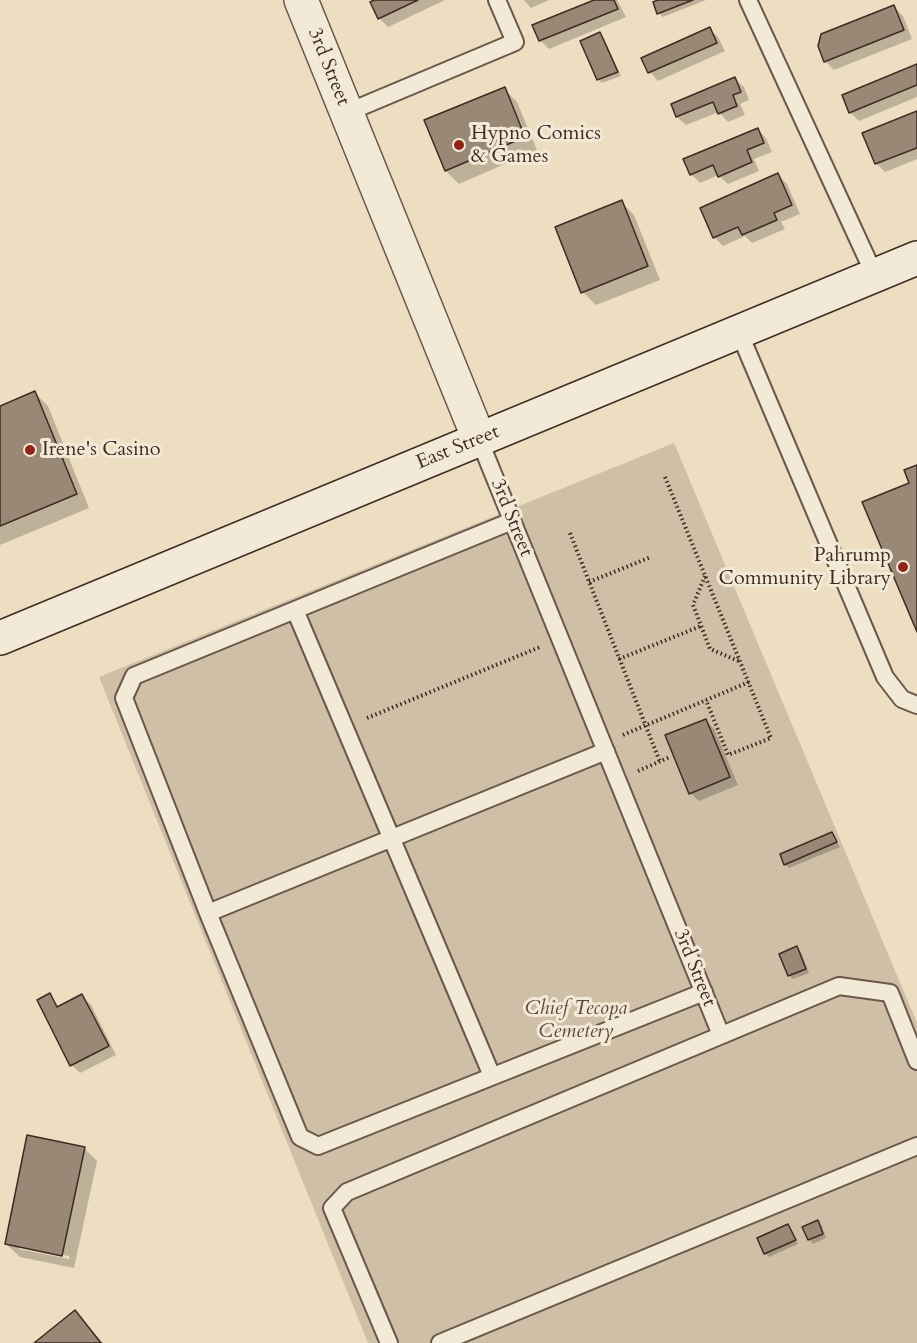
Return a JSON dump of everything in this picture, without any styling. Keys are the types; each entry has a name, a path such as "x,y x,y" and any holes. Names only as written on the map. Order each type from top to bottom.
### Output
{"street":[{"name":"3rd Street","path":"301,0 479,439"},
{"name":"East Street","path":"0,638 917,258"}],"lane":[{"path":"346,113 515,42 497,0"},
{"path":"748,0 874,276"},
{"path":"739,332 885,677 902,699 917,705"},
{"name":"3rd Street","path":"479,439 721,1035"},
{"path":"512,521 134,676 124,698 208,913 300,1137 318,1146 704,992"},
{"path":"295,610 492,1076"},
{"path":"208,913 392,838 604,747"},
{"path":"389,1343 332,1208 347,1192 838,986 890,993 917,1060"},
{"path":"440,1343 917,1146"}],"path":[{"path":"665,477 771,738 728,756 706,700"},
{"path":"570,533 660,762"},
{"path":"589,582 651,557"},
{"path":"705,576 693,606 710,649 741,662"},
{"path":"619,659 701,626"},
{"path":"345,728 560,638"},
{"path":"604,747 646,725 749,682"},
{"path":"617,780 670,757"}],"green space":[{"name":"Chief Tecopa Cemetery","path":"674,443 917,1023 917,1343 368,1343 99,677"}],"building":[{"path":"374,0 418,0 378,19 370,2"},
{"path":"594,0 614,0 618,9 539,41 532,25"},
{"path":"693,0 657,14 653,2"},
{"path":"894,5 904,30 824,62 818,46 821,34"},
{"path":"710,27 717,43 648,73 641,58"},
{"path":"600,32 618,72 597,80 580,41"},
{"path":"917,64 917,85 849,113 842,95"},
{"path":"735,77 741,92 733,95 737,106 718,114 713,102 676,117 671,104"},
{"path":"505,87 525,137 445,171 424,120"},
{"path":"917,111 917,148 875,164 862,133"},
{"path":"758,128 764,143 747,150 752,162 718,177 713,165 690,175 683,159"},
{"path":"778,173 792,205 774,213 777,220 742,235 738,227 713,238 700,208"},
{"path":"622,200 648,266 581,293 555,227"},
{"name":"Irene's Casino","path":"35,391 77,494 0,526 0,406"},
{"name":"Pahrump Community Library","path":"917,465 917,632 862,502 909,483 904,470"},
{"path":"706,719 730,777 689,794 665,735"},
{"path":"832,832 837,842 784,865 780,854"},
{"path":"797,946 806,969 788,976 779,954"},
{"path":"50,993 57,1007 82,994 109,1046 70,1066 37,1000"},
{"path":"27,1135 85,1147 62,1256 5,1244"},
{"path":"818,1220 823,1234 808,1240 802,1227"},
{"path":"788,1224 796,1240 764,1254 757,1238"},
{"path":"75,1310 101,1343 34,1343"}],"place":[{"name":"Hypno Comics & Games","path":"459,145"},
{"name":"Irene's Casino","path":"30,450"},
{"name":"Pahrump Community Library","path":"903,567"}]}
